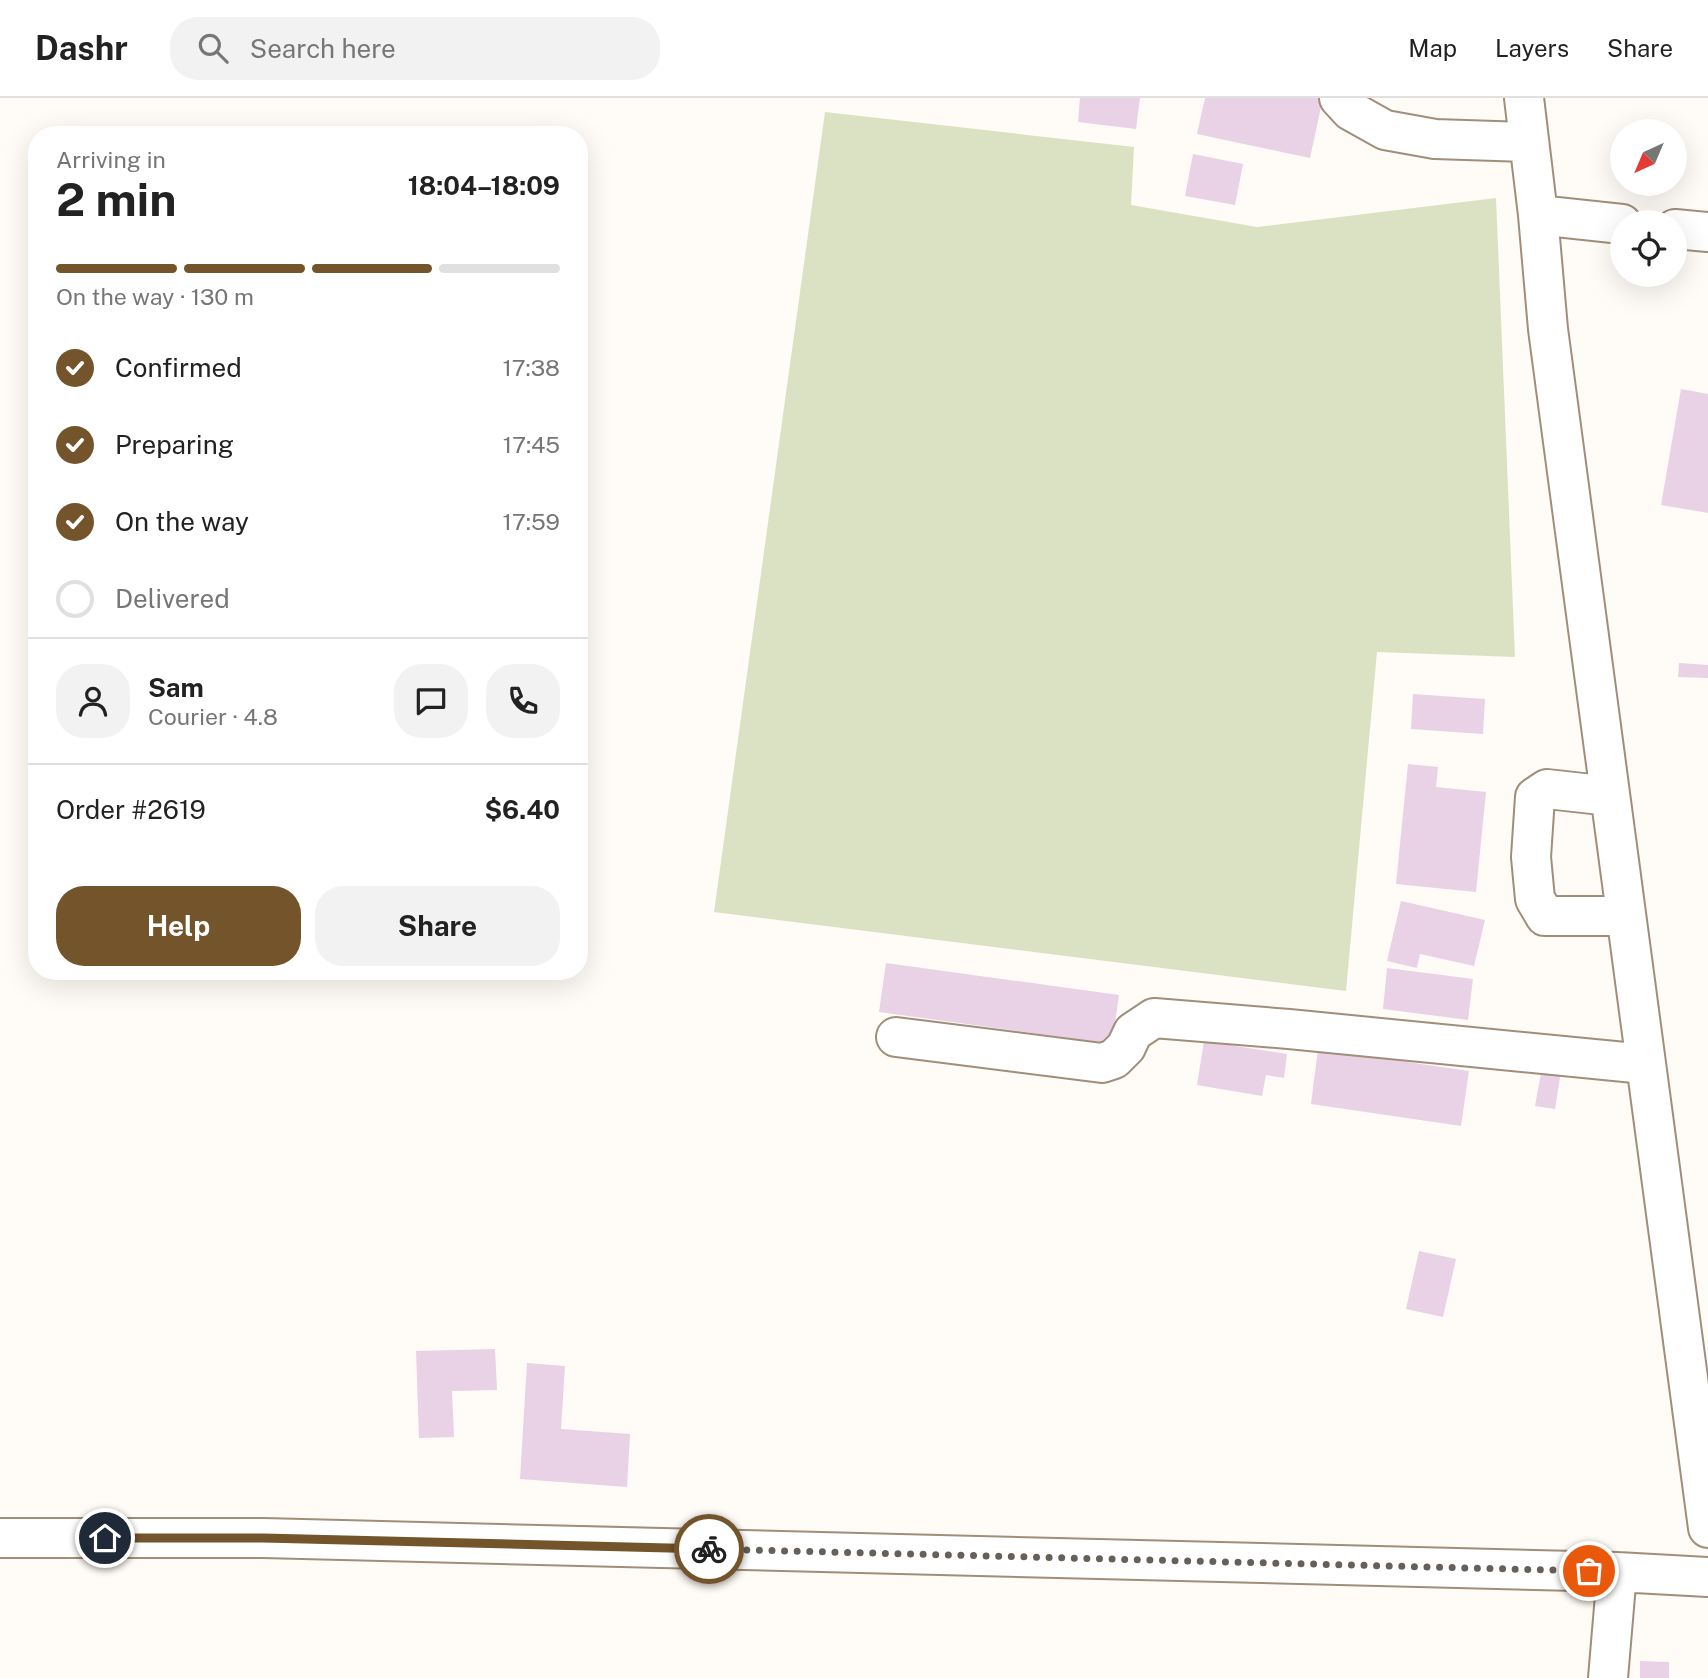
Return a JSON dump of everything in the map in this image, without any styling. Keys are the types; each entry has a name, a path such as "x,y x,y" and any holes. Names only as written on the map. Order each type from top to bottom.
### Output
{"street":[{"path":"1339,98 1351,111 1385,130 1435,139 1529,142"},
{"path":"1524,98 1548,329 1708,1528"},
{"path":"1538,215 1610,223"},
{"path":"1687,230 1708,232"},
{"path":"1610,796 1547,789 1535,797 1531,857 1535,899 1545,916 1626,916"},
{"path":"896,1037 1102,1063 1114,1059 1126,1047 1133,1032 1154,1017 1645,1064"},
{"path":"0,1538 263,1538 1617,1572 1708,1577"},
{"path":"1608,1678 1617,1572"}],"green space":[{"path":"825,112 1134,147 1131,205 1257,227 1496,198 1515,657 1377,652 1346,991 714,912"}],"building":[{"path":"1080,98 1140,98 1136,129 1078,122"},
{"path":"1205,98 1323,98 1310,158 1197,134"},
{"path":"1193,154 1243,164 1235,205 1185,196"},
{"path":"1681,389 1708,394 1708,513 1661,505"},
{"path":"1679,663 1708,665 1708,678 1678,677"},
{"path":"1413,694 1485,699 1483,734 1411,729"},
{"path":"1408,764 1438,767 1436,787 1486,792 1476,892 1396,884"},
{"path":"1401,901 1485,920 1474,966 1420,954 1417,968 1387,961"},
{"path":"886,963 1119,995 1112,1044 879,1012"},
{"path":"1387,968 1473,979 1468,1020 1383,1009"},
{"path":"1204,1041 1287,1054 1284,1078 1266,1075 1262,1096 1197,1085"},
{"path":"1318,1049 1469,1071 1461,1126 1311,1104"},
{"path":"1542,1068 1561,1071 1555,1109 1535,1106"},
{"path":"1419,1251 1456,1259 1443,1317 1406,1309"},
{"path":"495,1349 497,1390 452,1391 454,1437 419,1438 416,1351"},
{"path":"527,1363 565,1366 561,1429 630,1434 627,1487 520,1479"},
{"path":"1640,1661 1669,1662 1669,1678 1640,1678"}],"way so far":[{"path":"709,1549 1589,1571"}],"route":[{"path":"105,1538 263,1538 709,1549"}]}
